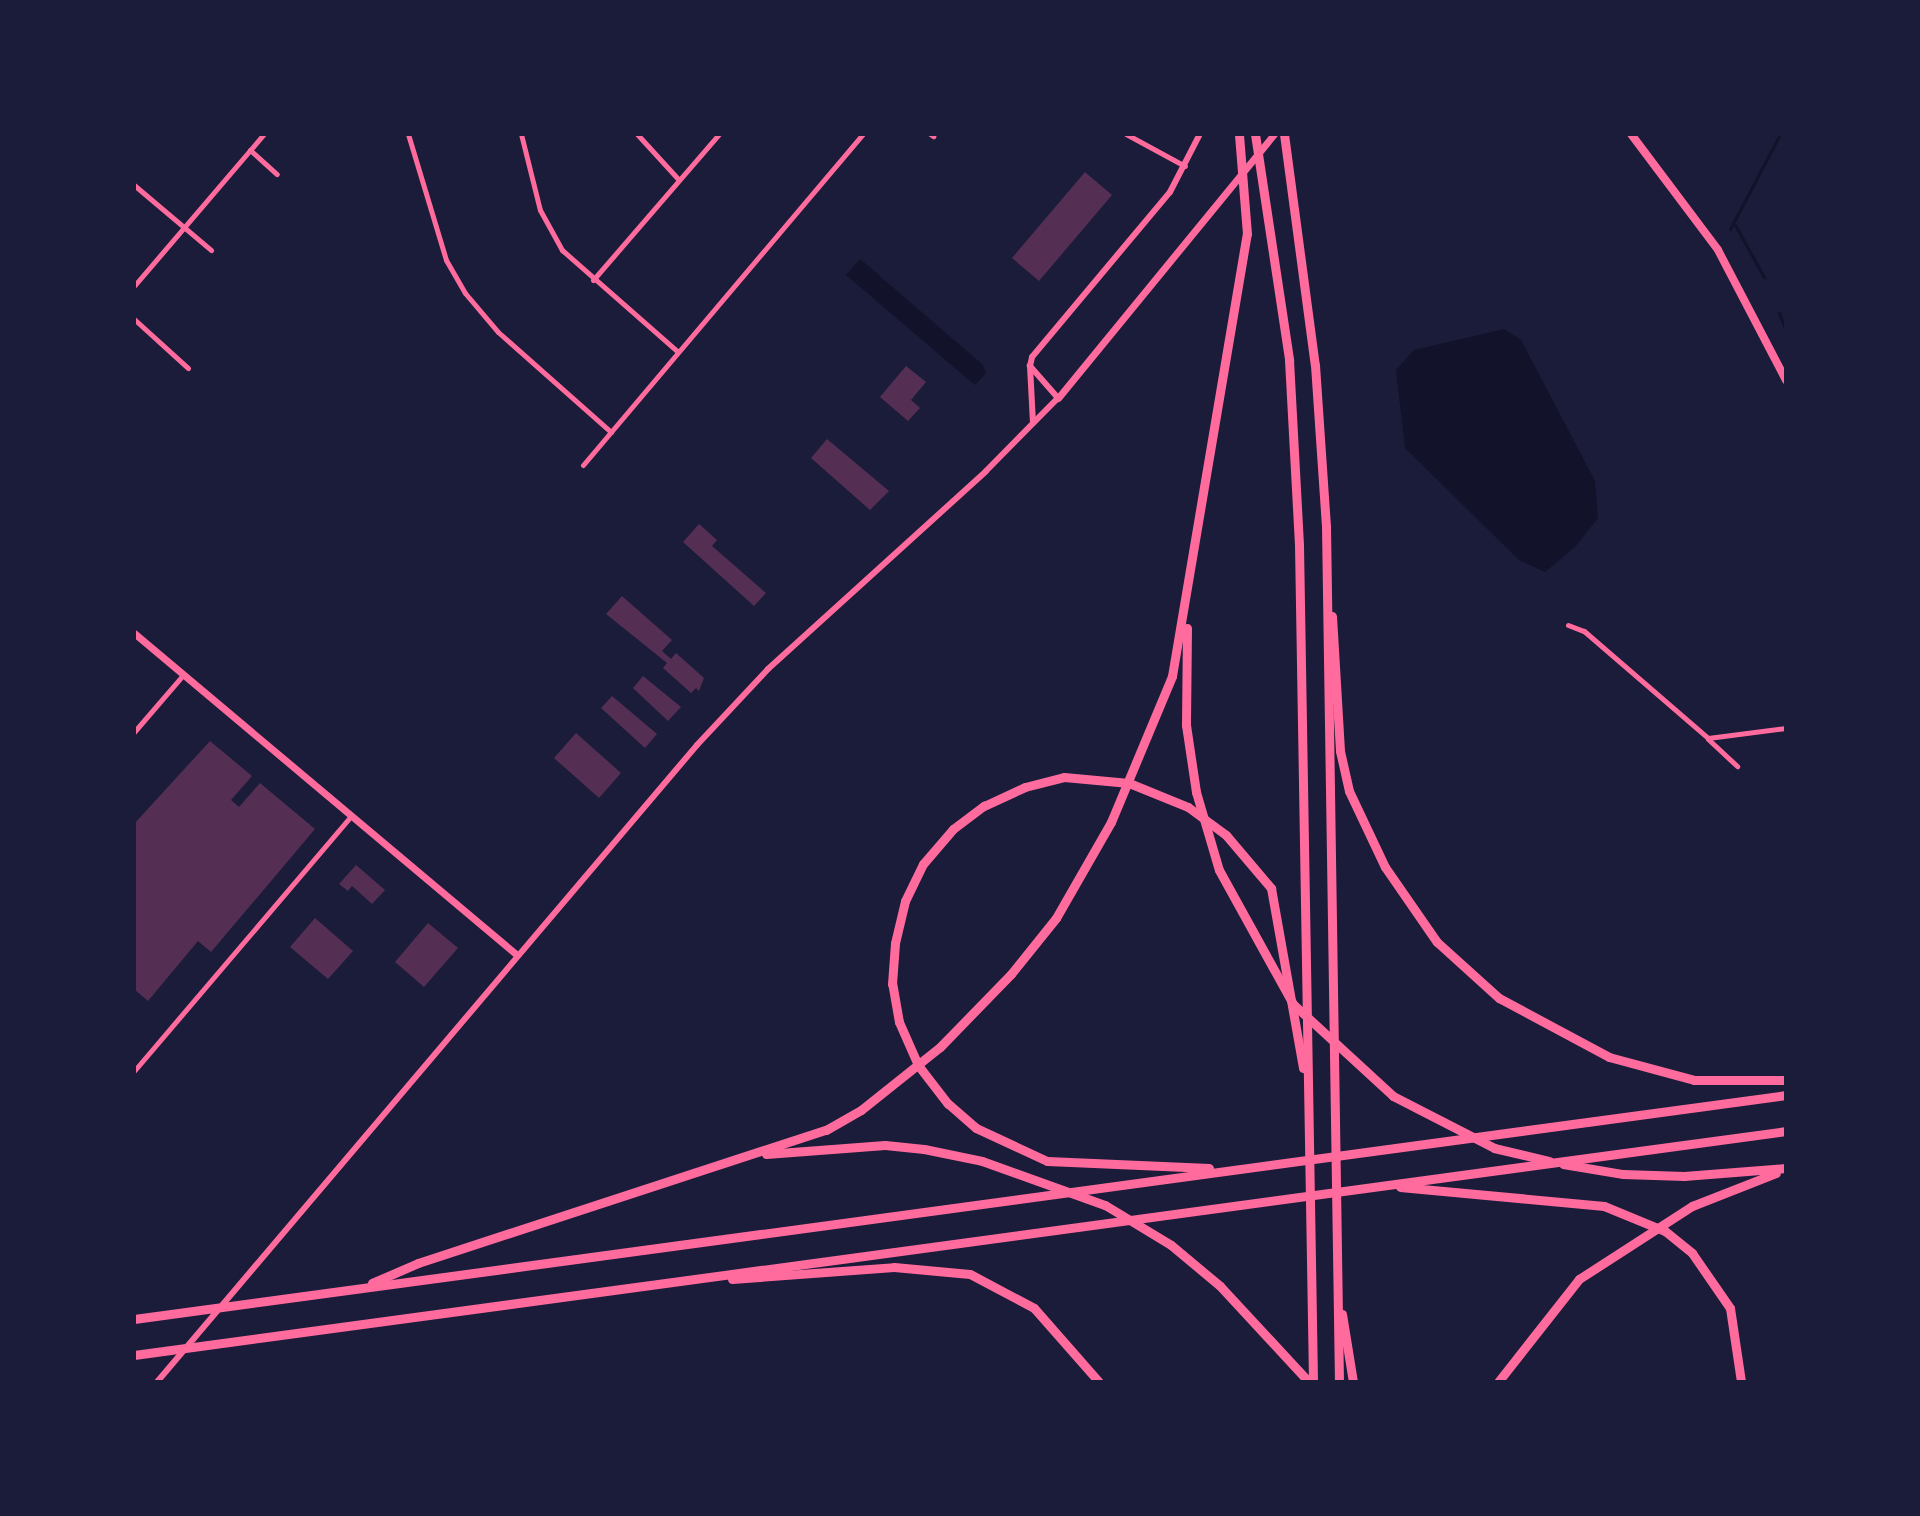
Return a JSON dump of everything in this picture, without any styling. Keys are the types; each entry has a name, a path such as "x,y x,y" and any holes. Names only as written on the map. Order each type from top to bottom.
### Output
{"highway":[{"path":"362,1287 418,1263 826,1130 900,1080 940,1047 1011,974 1056,918 1111,822 1172,676 1187,608 1247,234 1239,134"},
{"path":"1255,134 1279,267 1293,406 1309,1124 1311,1382"},
{"path":"1284,134 1315,365 1340,751 1349,791 1385,867 1437,942 1499,998 1609,1057 1694,1080 1786,1080"},
{"path":"1327,576 1339,1382"},
{"path":"1187,608 1186,725 1196,792 1219,870 1293,1004 1393,1096 1494,1148 1595,1170 1684,1176 1786,1169"},
{"path":"1240,1168 1047,1161 1003,1145 948,1104 918,1065 899,1022 892,984 905,901 923,864 953,829 984,806 1025,787 1064,777 1129,783 1201,816 1226,835 1271,888 1308,1095"},
{"path":"134,1319 1786,1095"},
{"path":"134,1355 1786,1131"},
{"path":"751,1155 885,1145 982,1161 1105,1205 1171,1245 1220,1286 1311,1382"},
{"path":"1498,1382 1579,1279 1692,1206 1786,1169"},
{"path":"1381,1186 1604,1206 1665,1231 1692,1253 1730,1308 1741,1382"},
{"path":"684,1281 894,1267 970,1274 1034,1308 1099,1382"},
{"path":"1337,1267 1353,1382"}],"main road":[{"path":"1058,398 1274,134"},
{"path":"1631,134 1718,250 1786,380"},
{"path":"134,633 517,955"}],"street":[{"path":"134,286 264,134"},
{"path":"408,134 446,260 465,293 498,332 611,432"},
{"path":"521,134 546,224 562,250 678,352"},
{"path":"637,134 679,180"},
{"path":"593,280 719,134"},
{"path":"583,465 863,134"},
{"path":"1126,134 1186,167"},
{"path":"1033,424 1030,366 1040,345 1186,167 1200,134"},
{"path":"250,150 277,174"},
{"path":"134,185 211,250"},
{"path":"134,319 188,368"},
{"path":"159,1379 517,955 739,699 1058,398 1030,366"},
{"path":"1568,625 1584,631 1737,766"},
{"path":"134,732 183,675"},
{"path":"1708,738 1786,728"},
{"path":"134,1071 351,816"}],"shaded area":[{"path":"860,259 982,364 986,373 975,385 846,275"},
{"path":"1504,329 1521,340 1595,481 1598,518 1575,547 1545,572 1519,560 1405,448 1396,370 1414,350"}],"building":[{"path":"1085,172 1112,195 1039,281 1012,258"},
{"path":"906,366 926,382 911,400 920,408 908,421 880,397"},
{"path":"827,439 889,491 870,510 811,458"},
{"path":"699,524 717,540 712,546 766,593 754,606 683,542"},
{"path":"622,596 672,640 662,651 671,659 676,653 704,678 699,691 696,688 691,693 663,668 667,663 606,614"},
{"path":"643,676 681,707 668,721 633,688"},
{"path":"612,696 657,734 645,748 601,708"},
{"path":"576,733 621,773 599,798 554,758"},
{"path":"210,741 252,776 231,800 239,807 260,783 315,829 211,952 198,941 148,1001 134,989 134,824"},
{"path":"356,865 385,890 372,904 352,886 348,891 339,884"},
{"path":"315,918 353,951 328,979 290,947"},
{"path":"428,923 458,948 424,987 395,962"}],"waterway":[{"path":"1730,229 1780,134"},
{"path":"1735,225 1764,277"},
{"path":"1779,313 1786,330"}]}
